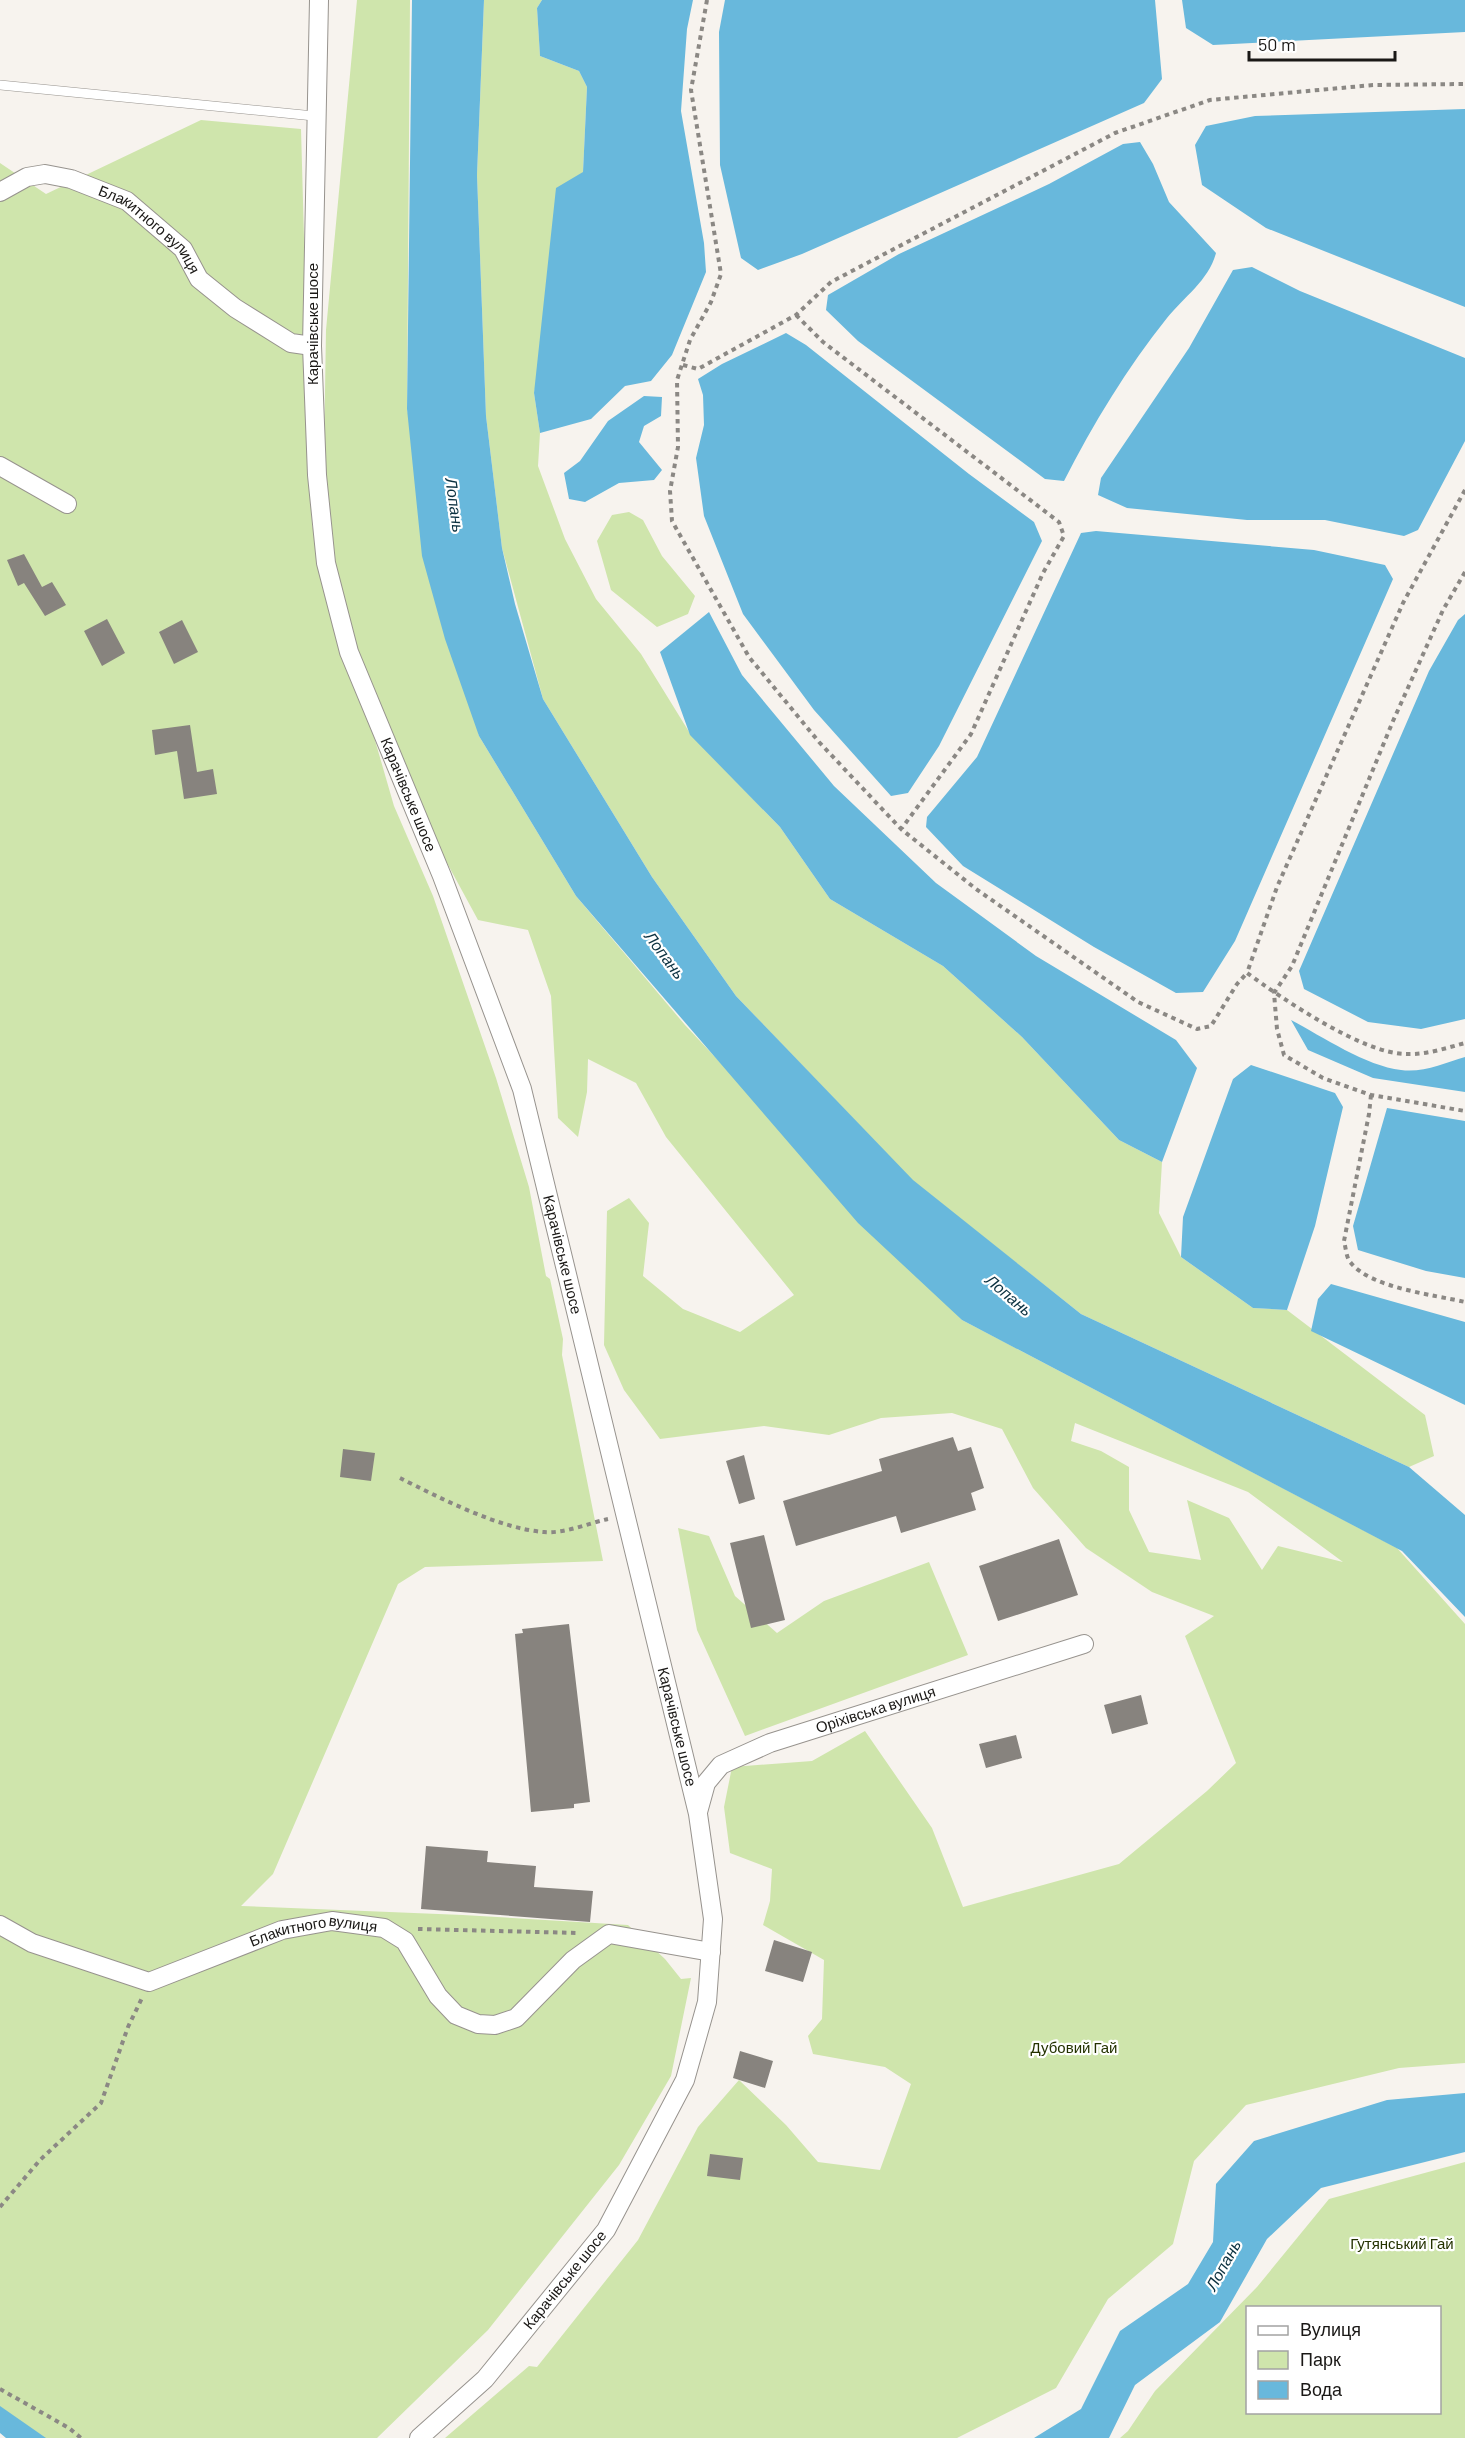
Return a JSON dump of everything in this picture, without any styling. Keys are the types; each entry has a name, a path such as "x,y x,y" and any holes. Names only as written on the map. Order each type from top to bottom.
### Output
{"street":[{"name":"Карачівське шосе","path":"319,0 314,116 312,346 317,475 326,563 349,652 442,876 522,1089 698,1814 713,1919 707,2002 685,2080 606,2230 486,2379 419,2438"},
{"name":"Блакитного вулиця","path":"0,192 27,177 45,174 71,179 127,201 183,249 200,279 235,308 291,344 312,346"},
{"path":"0,466 67,504"},
{"name":"Оріхівська вулиця","path":"698,1814 706,1783 721,1765 770,1743 1084,1644"},
{"name":"Блакитного вулиця","path":"149,1982 282,1930 332,1921 384,1929 405,1941 438,1996 456,2015 478,2024 495,2025 516,2018 573,1960 609,1934"},
{"path":"0,1925 32,1943 149,1982"},
{"path":"609,1934 711,1952"}],"lane":[{"path":"0,85 314,116"}],"path":[{"path":"707,0 691,90 721,274 711,302 690,340 677,380 678,447 670,491 672,521 749,657 819,742 901,829 976,889 1138,1002 1197,1029 1211,1026 1237,984 1247,973 1277,887 1403,603 1465,490"},
{"path":"683,365 698,369 796,315 831,282 1115,133 1210,100 1373,86 1465,84"},
{"path":"796,315 823,342 1059,522 1064,536 1043,573 971,734 901,829"},
{"path":"1465,572 1443,610 1398,711 1331,866 1292,966 1274,993 1276,1029 1284,1055 1323,1078 1371,1095 1465,1111"},
{"path":"1247,973 1274,993 1371,1048 1405,1055 1437,1051 1465,1043"},
{"path":"1371,1095 1370,1114 1344,1241 1349,1262 1382,1283 1465,1302"},
{"path":"400,1478 442,1498 512,1526 546,1533 627,1515"},
{"path":"384,1929 609,1934"},
{"path":"0,2207 40,2160 101,2103 128,2027 149,1982"},
{"path":"0,2389 69,2428 81,2438"}],"green space":[{"name":"Дубовий Гай","path":"357,0 410,0 407,409 479,736 576,896 685,1025 962,1320 1397,1548 1465,1624 1465,2063 1399,2068 1246,2105 1194,2161 1173,2244 1108,2299 1056,2388 957,2438 445,2438 529,2366 537,2367 638,2240 698,2127 739,2080 786,2125 818,2162 880,2170 911,2084 885,2067 813,2054 808,2036 822,2019 824,1960 763,1925 770,1901 772,1869 730,1853 724,1807 732,1767 812,1761 865,1731 932,1828 963,1907 1119,1864 1207,1791 1236,1763 1185,1636 1214,1616 1152,1592 1086,1548 1033,1488 1002,1429 952,1413 881,1418 829,1435 764,1426 660,1439 624,1390 604,1345 607,1211 629,1198 649,1223 643,1276 683,1309 740,1332 794,1295 666,1137 636,1083 588,1059 587,1092 578,1137 558,1118 551,996 528,930 478,920 403,782 346,640 394,806 433,896 496,1078 529,1187 546,1276 550,1279 563,1339 562,1355 603,1561 425,1567 398,1584 273,1874 241,1906 463,1915 628,1925 665,1959 681,1979 691,1978 671,2076 619,2165 488,2330 377,2438 35,2438 0,2413 0,163 46,194 201,120 301,129 312,525 342,629 324,453 326,330","holes":["1075,1423 1248,1492 1343,1562 1278,1546 1262,1570 1229,1518 1187,1500 1201,1560 1149,1552 1129,1510 1129,1467 1101,1451 1071,1441"]},
{"path":"484,0 542,0 537,8 540,56 579,71 587,87 583,172 534,393 540,433 538,466 565,539 596,599 641,654 691,735 780,827 830,899 943,966 1022,1037 1119,1140 1162,1162 1159,1213 1181,1257 1253,1308 1287,1310 1425,1415 1434,1456 1409,1467 1081,1314 913,1181 736,996 652,877 543,699 502,548 486,416 477,175"},
{"path":"629,512 643,520 662,556 695,596 688,614 657,627 611,590 597,541 612,515"},
{"path":"678,1528 709,1536 735,1596 777,1633 824,1601 929,1562 968,1655 745,1736 697,1630"},
{"name":"Гутянський Гай","path":"1465,2162 1465,2438 1120,2438 1128,2431 1155,2391 1257,2287 1329,2199"}],"water":[{"name":"Лопань","path":"412,0 484,0 477,175 486,416 502,548 515,604 543,699 652,877 736,996 913,1180 1081,1314 1409,1467 1465,1515 1465,1617 1402,1551 962,1320 858,1223 576,896 479,736 445,639 422,556 407,409"},
{"path":"542,0 693,0 687,29 681,111 704,243 706,272 672,355 651,381 625,386 591,419 540,433 534,393 556,188 583,172 587,87 579,71 540,56 537,8"},
{"path":"725,0 1155,0 1162,79 1144,103 802,254 758,270 741,258 720,165 719,32"},
{"path":"1182,0 1465,0 1465,32 1213,45 1186,28"},
{"path":"1465,109 1465,307 1266,228 1202,185 1195,145 1206,126 1255,116"},
{"path":"1140,142 1153,164 1169,202 1216,253 1208,272 1167,318 1124,377 1064,481 1045,479 858,341 826,310 828,295 899,254 1049,184 1123,144"},
{"path":"1252,267 1300,291 1465,358 1465,441 1418,530 1404,536 1325,520 1247,520 1127,508 1098,495 1101,478 1189,348 1233,270"},
{"path":"786,333 806,345 969,474 1034,522 1042,541 939,746 908,793 891,796 814,710 743,614 704,516 696,458 704,425 703,395 698,379 722,364"},
{"path":"644,396 662,397 661,416 644,426 639,442 662,470 654,480 619,483 585,502 569,499 564,473 580,461 608,421"},
{"path":"1096,531 1314,550 1385,565 1393,579 1235,941 1203,992 1176,993 1094,947 963,866 926,827 927,817 977,757 1081,533"},
{"path":"709,612 742,675 834,786 936,883 1036,956 1176,1040 1197,1068 1162,1162 1119,1140 1022,1037 943,966 830,899 780,827 690,735 660,652"},
{"path":"1465,614 1465,1019 1421,1029 1368,1022 1304,989 1299,971 1429,671 1458,620"},
{"path":"1291,1020 1359,1057 1401,1070 1434,1067 1465,1057 1465,1092 1373,1078 1308,1050"},
{"path":"1251,1065 1335,1093 1343,1107 1315,1226 1287,1310 1253,1308 1181,1257 1183,1217 1233,1079"},
{"path":"1387,1108 1465,1121 1465,1278 1426,1271 1358,1250 1353,1226"},
{"path":"1331,1284 1465,1322 1465,1405 1311,1331 1318,1299"},
{"name":"Лопань","path":"1465,2093 1465,2152 1321,2188 1267,2239 1220,2322 1135,2385 1109,2438 1034,2438 1081,2409 1120,2331 1188,2284 1213,2242 1216,2184 1254,2141 1387,2100"},
{"path":"0,2406 46,2438 6,2438 0,2433"}],"building":[{"path":"24,554 42,587 52,582 66,605 45,616 24,583 18,586 7,560"},
{"path":"107,619 125,653 102,666 84,631"},
{"path":"182,620 198,652 174,664 159,632"},
{"path":"190,725 197,772 213,769 217,794 184,799 177,751 155,755 152,730"},
{"path":"953,1437 958,1451 971,1447 984,1488 971,1493 976,1510 901,1533 896,1516 796,1546 783,1501 882,1471 879,1459"},
{"path":"343,1449 375,1453 371,1481 340,1477"},
{"path":"744,1455 755,1499 739,1504 726,1461"},
{"path":"764,1535 785,1620 751,1628 730,1543"},
{"path":"1059,1539 1078,1595 998,1621 979,1566"},
{"path":"569,1624 590,1802 574,1804 574,1808 531,1812 515,1634 523,1633 522,1629"},
{"path":"1141,1695 1148,1724 1112,1734 1104,1705"},
{"path":"1016,1735 1022,1758 986,1768 979,1744"},
{"path":"426,1846 488,1851 487,1862 536,1866 534,1887 593,1891 590,1922 421,1909"},
{"path":"774,1940 812,1952 803,1982 765,1971"},
{"path":"740,2051 773,2061 765,2088 733,2078"},
{"path":"710,2154 743,2158 740,2180 707,2176"}]}
